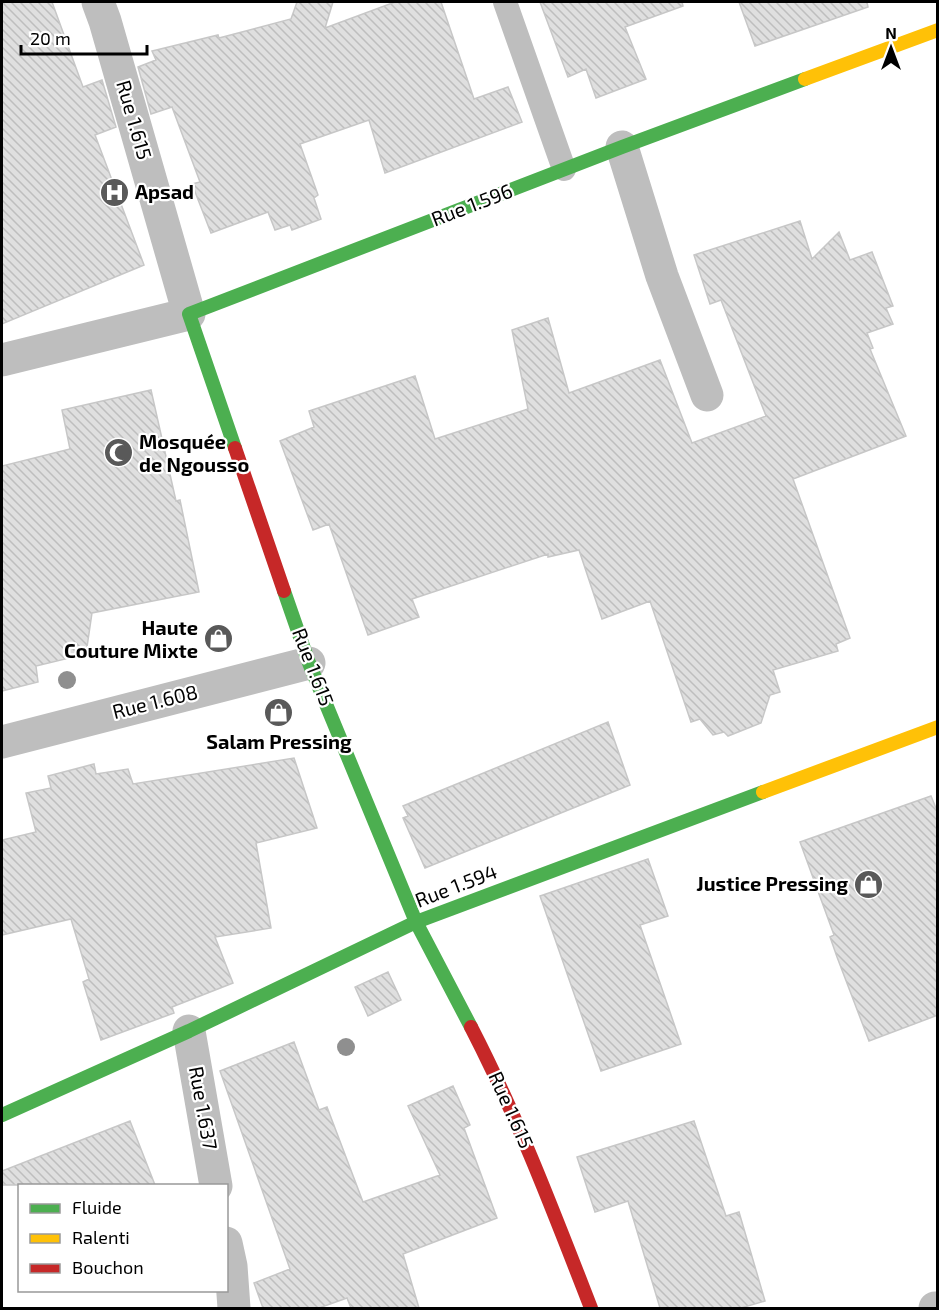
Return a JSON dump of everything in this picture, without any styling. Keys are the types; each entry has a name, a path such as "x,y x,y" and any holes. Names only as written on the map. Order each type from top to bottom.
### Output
{"street":[{"name":"Rue 1.615","path":"98,2 189,314 309,663 416,922 497,1077 534,1162 591,1308"},
{"name":"Rue 1.596","path":"2,360 189,314 622,147 938,30"},
{"path":"622,147 662,276 707,395"},
{"name":"Rue 1.608","path":"2,742 309,663"},
{"name":"Rue 1.594","path":"2,1114 189,1031 416,922 938,728"},
{"name":"Rue 1.637","path":"189,1031 216,1184"},
{"path":"228,1252 234,1308"}],"lane":[{"path":"505,2 564,169"}],"building":[{"path":"2,2 52,2 83,87 102,80 116,127 95,135 144,265 2,324"},
{"path":"297,2 333,2 325,28 395,2 441,2 474,99 508,87 522,122 385,173 369,120 300,144 318,195 314,198 321,219 292,230 290,225 275,230 268,212 211,233 192,184 200,182 172,107 151,114 138,67 156,60 152,51 218,35 219,38 291,19"},
{"path":"540,2 682,2 683,6 625,27 646,79 596,98 586,69 568,77"},
{"path":"739,2 867,2 868,7 755,46"},
{"path":"800,221 812,259 839,232 850,260 872,252 893,306 886,308 893,324 867,333 873,348 870,349 906,436 793,479 850,638 836,644 838,651 773,670 780,692 770,695 761,723 728,736 724,732 713,735 700,719 691,722 650,601 602,619 579,550 548,557 548,554 412,599 419,617 368,635 329,524 313,530 280,441 314,427 309,411 415,376 435,439 528,409 512,330 548,318 569,393 660,360 692,443 766,416 721,300 710,304 694,255"},
{"path":"151,390 176,501 180,500 199,592 92,613 86,654 36,666 38,682 2,691 2,466 70,449 62,410"},
{"path":"608,722 630,785 425,868 403,818 408,816 403,806"},
{"path":"294,758 317,828 256,843 271,928 215,937 233,983 172,1007 174,1013 101,1040 83,982 89,979 71,919 2,935 2,840 36,832 26,793 51,788 48,776 94,764 96,774 128,769 133,784"},
{"path":"931,796 938,813 938,1015 869,1041 830,937 834,935 800,842"},
{"path":"648,859 668,916 640,925 681,1044 601,1071 540,896"},
{"path":"388,972 401,1000 368,1016 355,987"},
{"path":"294,1042 319,1110 327,1107 363,1202 440,1175 408,1106 453,1086 470,1125 464,1128 497,1218 403,1254 419,1308 351,1308 347,1298 319,1308 263,1308 254,1283 290,1269 220,1071"},
{"path":"130,1121 155,1184 2,1185 2,1171"},
{"path":"694,1121 726,1216 739,1212 765,1301 741,1308 660,1308 628,1201 595,1212 577,1157"}],"traffic: fast":[{"path":"235,448 189,314 805,79"},
{"path":"284,591 309,663 416,922 471,1027"},
{"path":"2,1115 189,1031 416,922 763,792"}],"traffic: slow":[{"path":"805,79 938,30"},
{"path":"763,792 938,727"}],"traffic: jam":[{"path":"235,448 284,591"},
{"path":"471,1027 520,1131 591,1308"}],"place":[{"name":"Apsad","path":"114,192"},
{"name":"Mosquée de Ngousso","path":"118,453"},
{"name":"Haute Couture Mixte","path":"219,639"},
{"name":"Salam Pressing","path":"279,712"},
{"name":"Justice Pressing","path":"869,884"}]}
